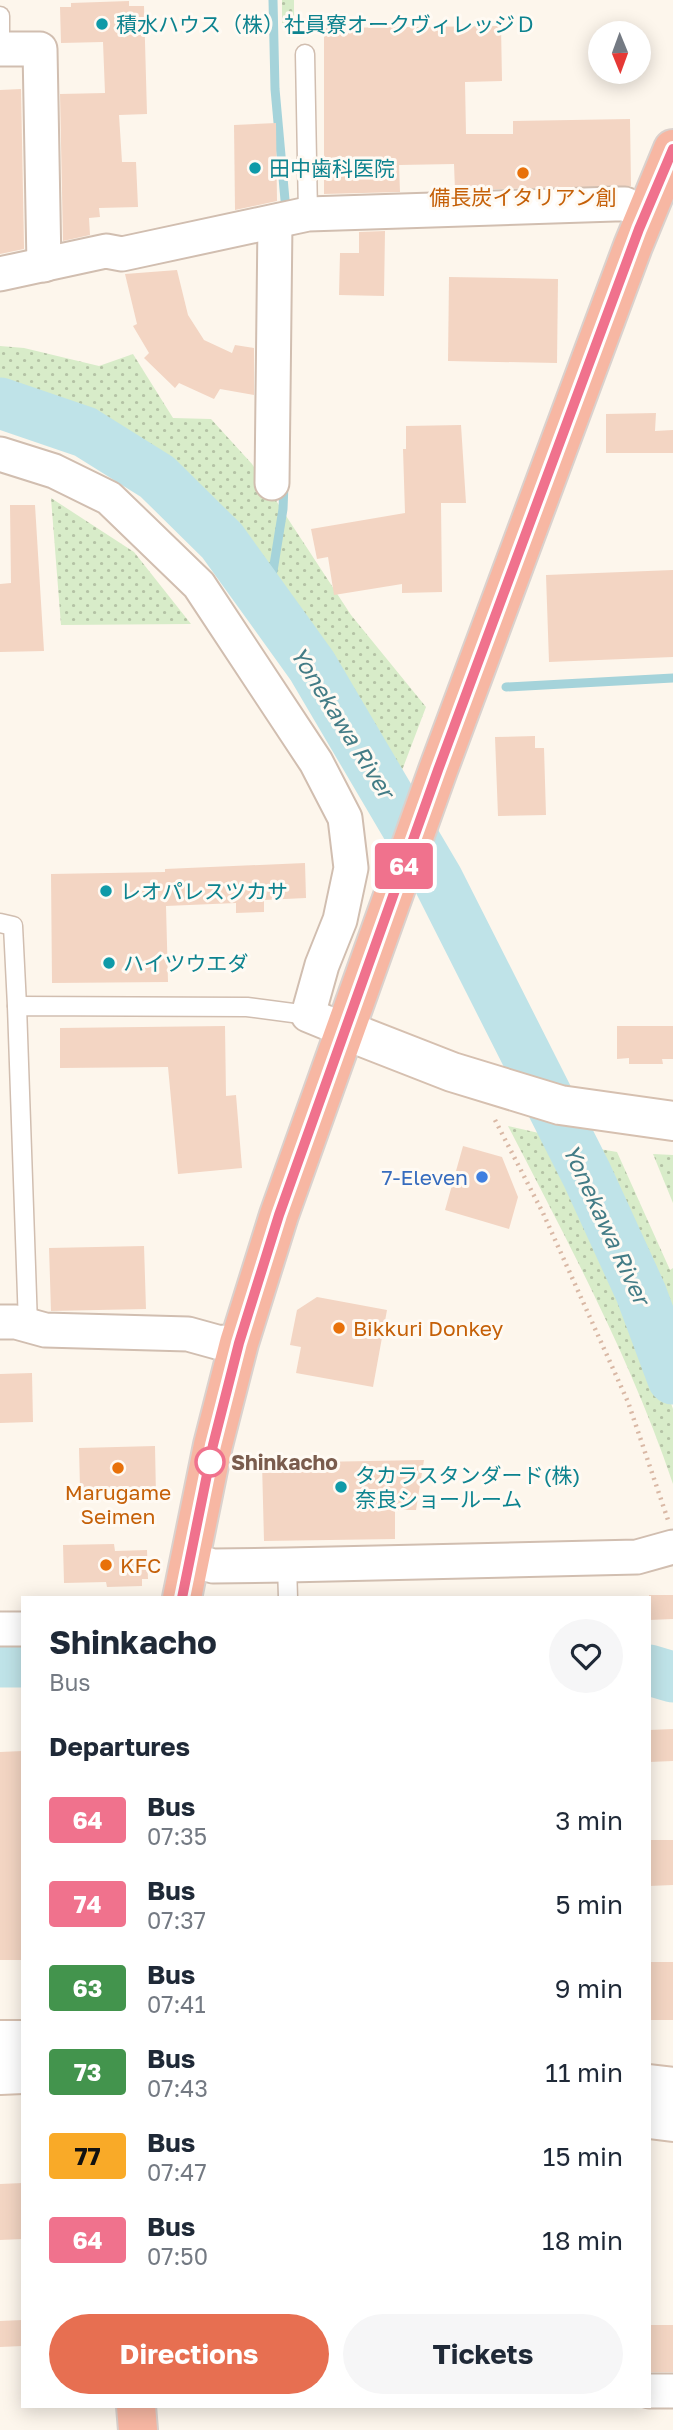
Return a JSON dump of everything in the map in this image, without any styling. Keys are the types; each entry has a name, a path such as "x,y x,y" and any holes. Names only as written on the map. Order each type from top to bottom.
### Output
{"highway":[{"path":"182,1596 213,1445 239,1343 279,1215 438,770 645,213 670,162"},
{"path":"136,2408 138,2430"}],"street":[{"path":"0,49 40,49 44,265"},
{"path":"0,274 107,251 121,254 308,214 615,204 625,204 645,213"},
{"path":"272,483 275,222"},
{"path":"0,454 54,471 109,498 199,585 316,762 345,818 351,868 340,920 322,965 308,1015 464,1076 561,1105 603,1114 673,1121"},
{"path":"14,1323 45,1330 188,1334 217,1342 239,1343"},
{"path":"191,1560 287,1582 637,1557 673,1547"},
{"path":"0,1629 21,1629"},
{"path":"0,2040 21,2040"},
{"path":"0,2075 21,2074"},
{"path":"651,2084 673,2087"},
{"path":"651,2119 673,2122"},
{"path":"651,2391 673,2391"}],"lane":[{"path":"0,16 0,37"},
{"path":"306,54 308,214"},
{"path":"0,923 13,926 17,1006 14,1323"},
{"path":"17,1006 247,1007 308,1015"}],"path":[{"path":"464,1076 543,1213 623,1391 673,1534"}],"green space":[{"path":"282,0 294,0 294,23 282,23"},
{"path":"0,346 24,348 99,366 133,354 173,418 211,419 252,464 351,615 426,707 398,781 374,737 222,526 173,479 107,430 42,400 0,392"},
{"path":"51,498 134,552 191,624 61,625"},
{"path":"508,1126 552,1136 581,1189 643,1322 673,1409 673,1484 618,1346 576,1257"},
{"path":"594,1148 617,1152 670,1270 673,1268 673,1322"},
{"path":"653,1154 673,1155 673,1203"}],"building":[{"path":"129,1 129,6 144,6 147,114 119,115 122,162 136,162 138,207 99,208 100,217 89,218 90,235 63,241 60,94 105,93 103,42 61,43 60,7 71,7 71,3"},
{"path":"501,26 502,81 465,82 466,134 513,134 513,121 630,119 631,186 455,190 454,164 399,165 400,192 324,194 324,28"},
{"path":"21,89 24,249 0,254 0,90"},
{"name":"田中歯科医院","path":"276,123 277,201 235,210 234,125"},
{"path":"385,231 384,296 339,295 340,253 359,253 359,232"},
{"path":"177,270 188,315 204,340 232,353 235,345 254,348 254,395 220,389 214,399 179,383 175,388 144,358 149,353 133,326 137,324 125,274"},
{"path":"449,277 558,279 557,363 448,361"},
{"path":"656,413 655,431 673,430 673,453 606,453 606,414"},
{"path":"461,425 466,503 441,503 442,592 402,593 402,584 334,595 328,557 317,559 311,529 405,513 403,449 406,449 406,426"},
{"path":"10,505 35,505 44,651 0,652 0,584 11,583"},
{"path":"673,570 673,657 549,662 546,575"},
{"path":"535,736 535,748 544,748 546,815 498,816 495,737"},
{"path":"305,863 306,898 264,900 264,912 236,913 236,903 166,906 168,982 52,983 51,874 165,872 165,869"},
{"path":"225,1026 226,1096 236,1095 242,1168 178,1174 168,1067 60,1068 60,1028"},
{"path":"617,1026 673,1026 673,1059 662,1059 663,1064 629,1064 629,1058 617,1059"},
{"name":"7-Eleven","path":"463,1146 502,1157 518,1197 509,1229 445,1210"},
{"path":"144,1246 146,1309 51,1311 49,1248"},
{"name":"Bikkuri Donkey","path":"317,1297 387,1310 373,1387 296,1373 301,1347 290,1345 297,1310"},
{"path":"32,1373 33,1422 0,1423 0,1374"},
{"name":"Marugame Seimen","path":"155,1446 156,1496 125,1496 125,1488 80,1488 79,1448"},
{"name":"タカラスタンダード(株) 奈良ショールーム","path":"424,1460 416,1510 395,1510 395,1539 264,1541 262,1463"},
{"name":"KFC","path":"114,1544 115,1551 147,1550 148,1579 142,1579 142,1586 107,1587 106,1582 64,1583 63,1545"},
{"path":"673,1595 673,1619 651,1620 649,1596"},
{"path":"673,1729 673,1761 651,1762 651,1730"},
{"path":"21,1751 21,1960 0,1960 0,1752"},
{"path":"651,1840 673,1840 673,1885 651,1886"},
{"path":"651,1962 673,1962 673,2020 651,2020"},
{"path":"21,2183 21,2239 0,2240 0,2184"},
{"path":"21,2320 21,2346 0,2347 0,2321"},
{"path":"651,2325 673,2325 673,2372 651,2372"}],"waterway":[{"path":"273,0 275,89 286,211"},
{"name":"Yonekawa River","path":"0,403 85,432 157,477 222,541 312,666 438,880 587,1175 641,1293 673,1379"},
{"path":"253,587 273,571 283,509 284,484"},
{"path":"506,687 673,678"},
{"path":"0,1662 21,1662"},
{"path":"651,1671 673,1677"}],"bus line":[{"name":"64","path":"182,1596 213,1445 239,1343 279,1215 438,770 639,229 673,149"}],"place":[{"name":"積水ハウス（株）社員寮オークヴィレッジＤ","path":"102,24"},
{"name":"田中歯科医院","path":"255,168"},
{"name":"備長炭イタリアン創","path":"523,173"},
{"name":"レオパレスツカサ","path":"106,891"},
{"name":"ハイツウエダ","path":"109,963"},
{"name":"7-Eleven","path":"482,1177"},
{"name":"Bikkuri Donkey","path":"339,1328"},
{"name":"Shinkacho","path":"210,1462"},
{"name":"Marugame Seimen","path":"118,1468"},
{"name":"タカラスタンダード(株) 奈良ショールーム","path":"341,1487"},
{"name":"KFC","path":"106,1565"}]}
